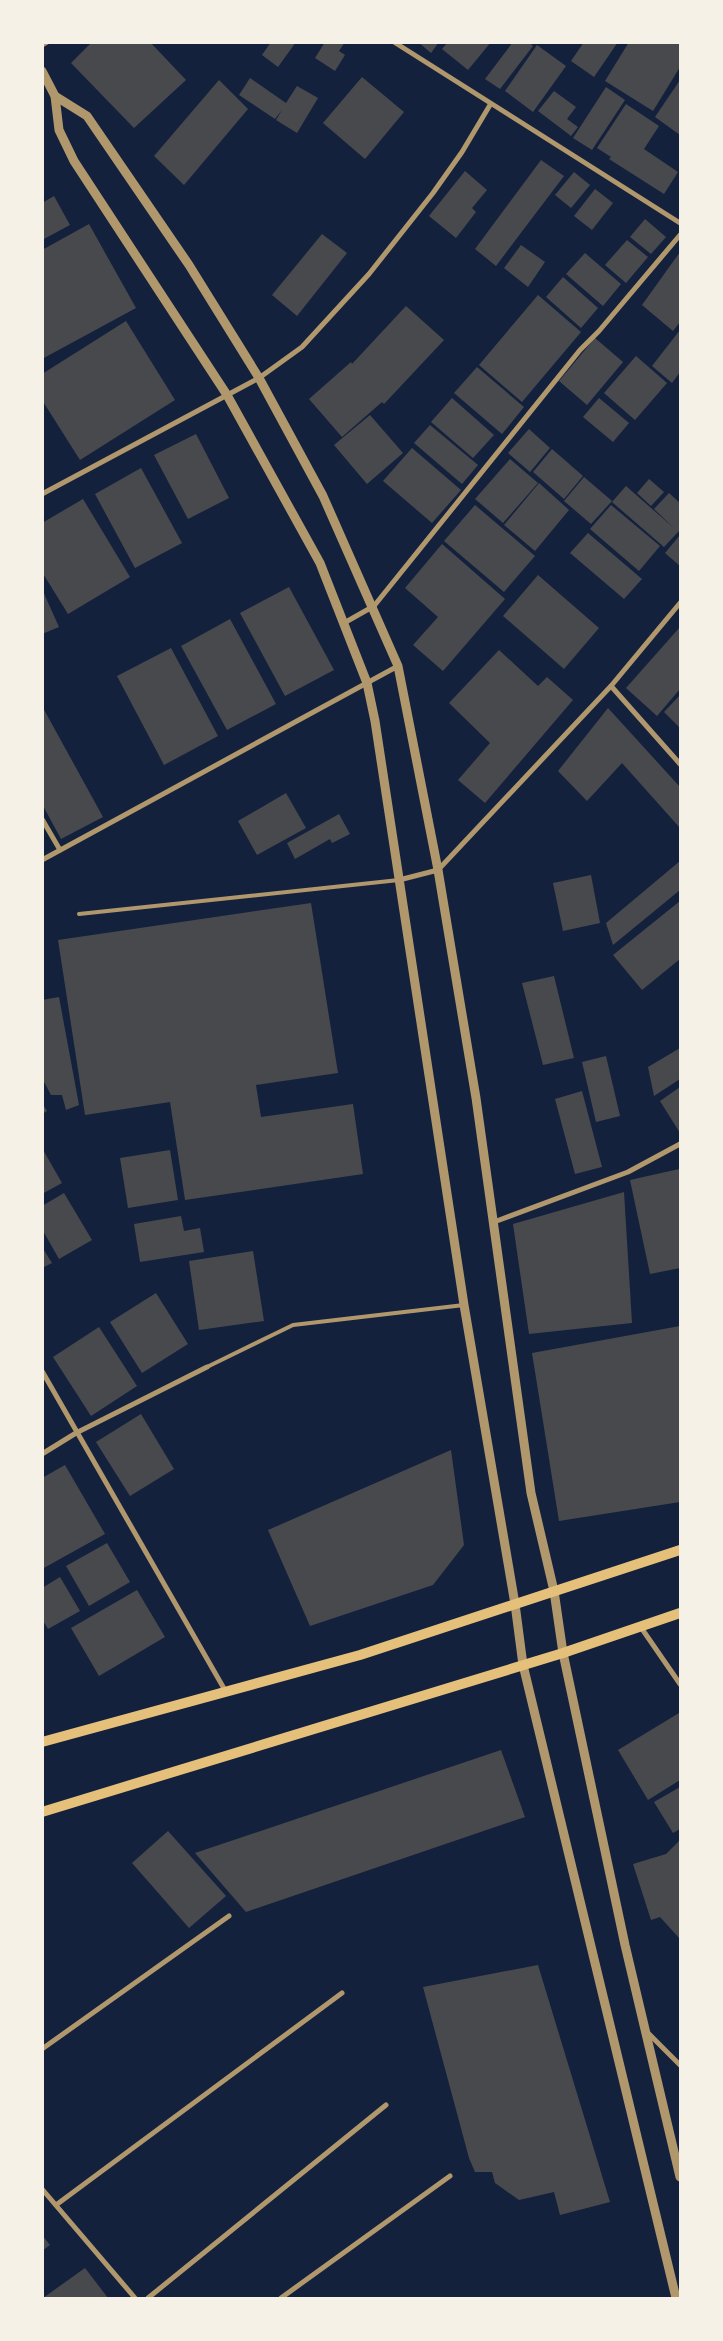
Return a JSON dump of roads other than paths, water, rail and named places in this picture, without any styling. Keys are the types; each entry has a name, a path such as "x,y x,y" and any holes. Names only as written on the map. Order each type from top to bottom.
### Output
{"main road":[{"path":"42,1742 360,1655 680,1550"},
{"path":"42,1812 563,1653 680,1613"}],"street":[{"path":"42,45 46,42"},
{"path":"394,42 490,105 680,223"},
{"path":"42,71 55,96 58,130 74,161 228,395 320,563 367,683 400,880 464,1305 515,1604 523,1665 676,2298"},
{"path":"55,96 87,116 189,265 259,378 323,496 374,606 398,666 438,870 494,1222 531,1493 554,1591 563,1653 680,2177"},
{"path":"42,494 259,378 302,347 369,274 462,152 490,105"},
{"path":"344,623 374,606 580,350 599,331 680,235"},
{"path":"400,880 438,870 611,686 680,602"},
{"path":"42,860 398,666"},
{"path":"611,686 680,764"},
{"path":"42,819 60,850"},
{"path":"494,1222 628,1172 680,1144"},
{"path":"42,1454 76,1433 207,1367"},
{"path":"42,1371 226,1692"},
{"path":"639,1626 680,1684"},
{"path":"42,2049 229,1916"},
{"path":"56,2205 342,1993"},
{"path":"646,2031 680,2065"},
{"path":"148,2298 386,2105"},
{"path":"281,2298 450,2176"},
{"path":"42,2189 135,2298"}],"lane":[{"path":"80,914 400,880"},
{"path":"207,1367 293,1325 464,1305"}]}
